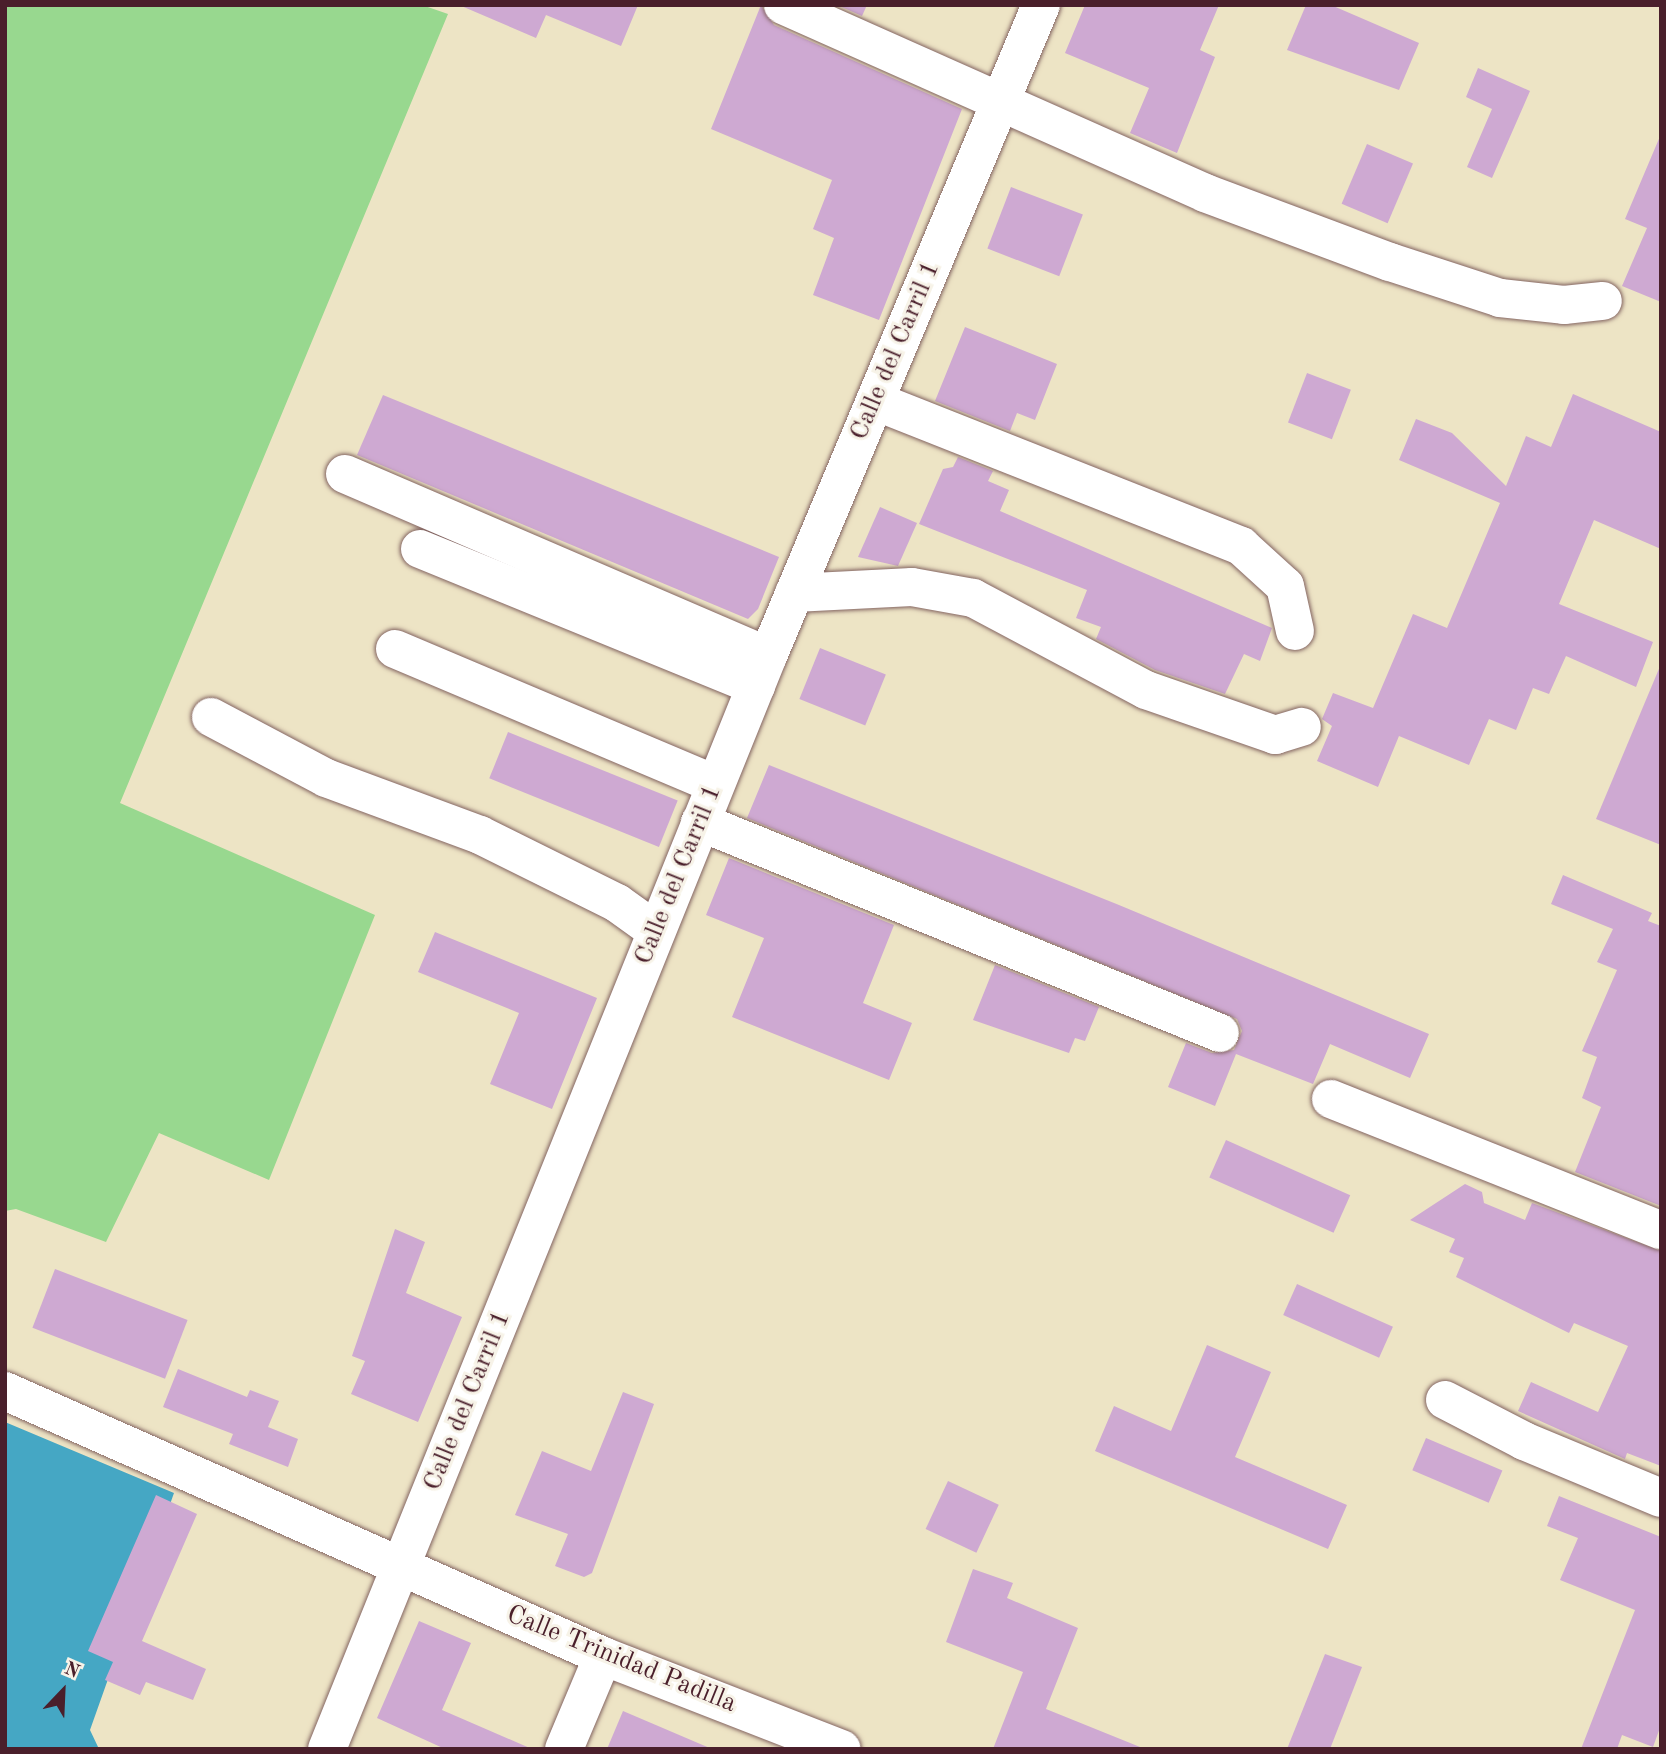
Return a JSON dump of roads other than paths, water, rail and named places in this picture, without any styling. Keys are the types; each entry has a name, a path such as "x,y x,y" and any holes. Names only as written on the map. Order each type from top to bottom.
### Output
{"street":[{"path":"783,5 1002,97 1205,193 1402,266 1500,298 1603,301"},
{"name":"Calle del Carril 1","path":"327,1749 715,784 1041,5"},
{"path":"875,401 1241,546 1284,586 1295,631"},
{"path":"345,474 762,671"},
{"path":"420,549 762,671"},
{"path":"794,593 912,587 973,598 1146,691 1275,734 1302,726"},
{"path":"395,649 715,784"},
{"path":"211,717 326,778 480,835 617,903 656,931"},
{"path":"700,822 1220,1032"},
{"path":"1331,1099 1661,1230"},
{"name":"Calle Trinidad Padilla","path":"5,1391 603,1656 831,1747"},
{"path":"1445,1400 1524,1441 1661,1497"},
{"path":"564,1749 603,1656"}],"water":[{"path":"5,1422 174,1493 90,1730 99,1749 5,1749"}]}
